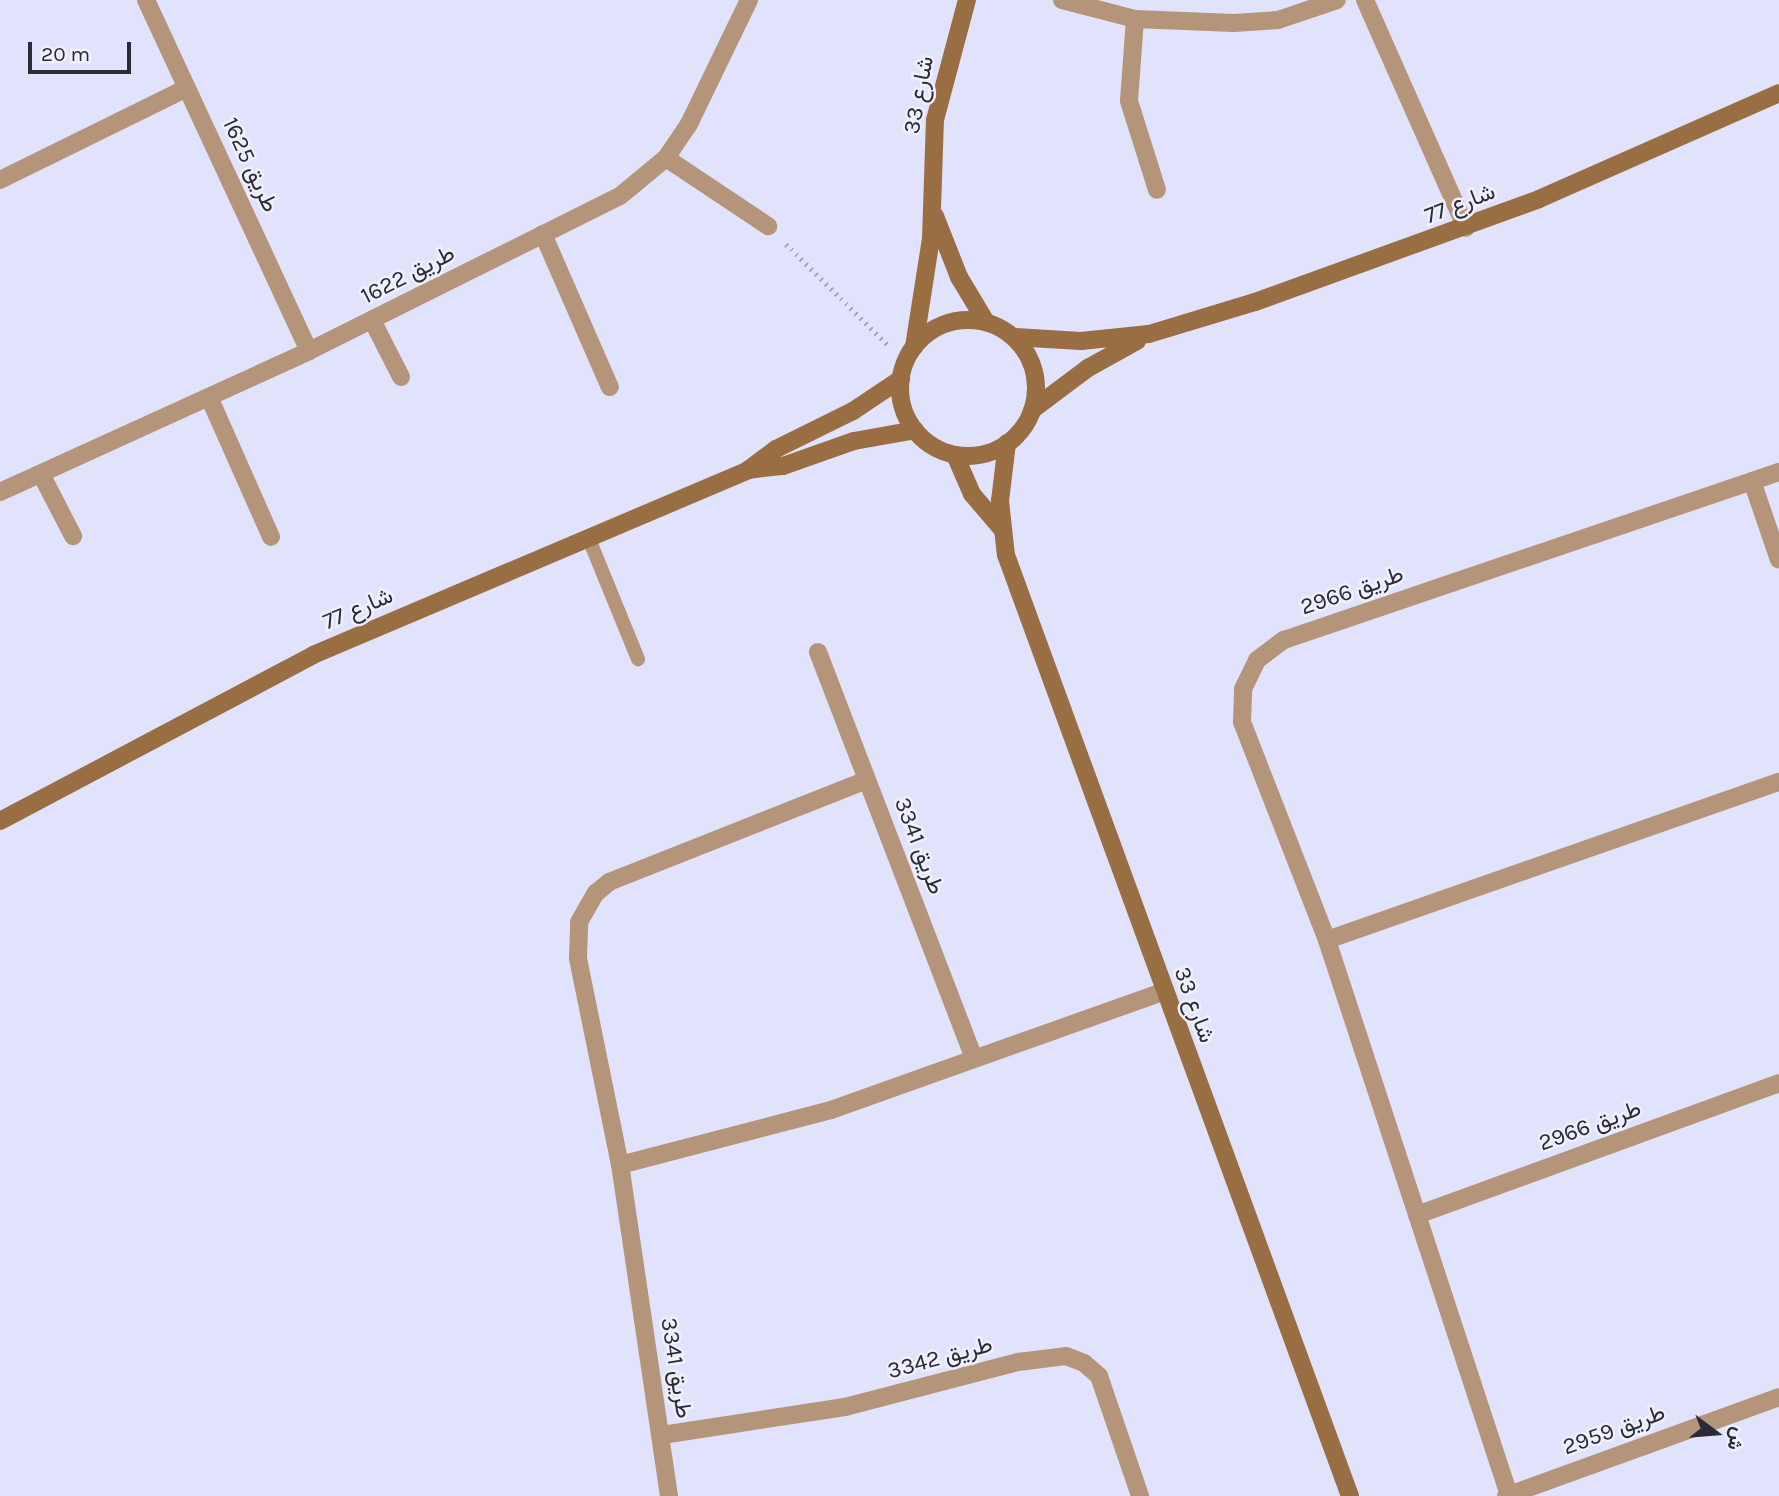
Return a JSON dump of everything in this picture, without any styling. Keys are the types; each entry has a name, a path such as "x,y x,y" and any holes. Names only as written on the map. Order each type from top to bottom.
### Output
{"street":[{"name":"طريق 1625","path":"146,0 310,351"},
{"name":"طريق 1622","path":"0,492 310,351 620,196 666,158 690,124 749,0"},
{"name":"شارع 33","path":"907,363 927,275 935,120 967,0"},
{"path":"1062,0 1135,19 1234,23 1278,20 1337,0"},
{"path":"1365,0 1466,228"},
{"path":"1135,19 1129,101 1157,190"},
{"path":"0,180 187,88"},
{"name":"شارع 77","path":"1032,410 1088,368 1149,334 1361,267 1466,228 1779,93"},
{"path":"666,158 768,226"},
{"name":"شارع 33","path":"931,202 959,276 986,323"},
{"path":"543,234 610,387"},
{"path":"372,320 401,377"},
{"path":"954,321 986,323 1014,337 1034,371 1032,410 1007,443 991,452 954,454 937,448 915,430 906,415 907,363 925,335 954,321"},
{"name":"شارع 77","path":"1014,337 1081,341 1149,334"},
{"name":"شارع 77","path":"0,821 313,655 748,470 776,449 853,411 907,363"},
{"path":"209,397 271,537"},
{"name":"شارع 77","path":"748,470 783,466 874,436 915,430"},
{"name":"شارع 33","path":"1007,443 1001,528 1006,555 1163,992 1350,1496"},
{"name":"شارع 33","path":"954,454 972,494 1001,528"},
{"name":"طريق 2966","path":"1507,1496 1327,940 1242,722 1242,688 1257,660 1284,640 1779,472"},
{"path":"41,474 73,536"},
{"path":"1752,481 1779,560"},
{"name":"طريق 3341","path":"818,652 974,1058"},
{"name":"طريق 3341","path":"669,1496 620,1165 578,958 579,922 596,893 609,882 867,780"},
{"path":"1327,940 1779,782"},
{"path":"620,1165 762,1131 1163,992"},
{"name":"طريق 2966","path":"1417,1215 1779,1083"},
{"name":"طريق 3342","path":"662,1435 845,1407 1018,1362 1066,1356 1084,1363 1099,1376 1140,1496"},
{"name":"طريق 2959","path":"1507,1496 1779,1397"}],"lane":[{"path":"589,539 638,659"}],"path":[{"path":"768,226 907,363"}]}
